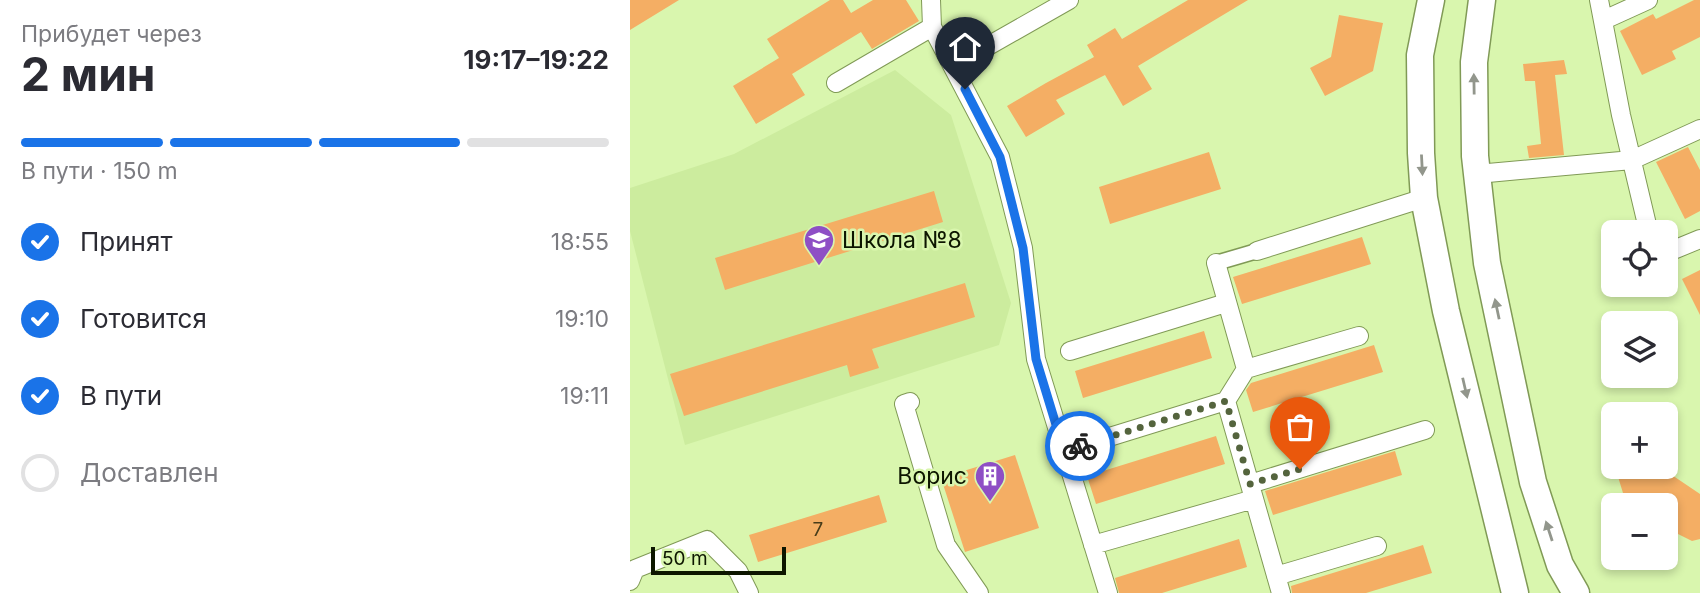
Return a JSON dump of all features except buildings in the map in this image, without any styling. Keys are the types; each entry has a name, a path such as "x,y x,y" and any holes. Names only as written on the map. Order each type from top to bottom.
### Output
{"main road":[{"path":"1431,0 1420,55 1424,198 1446,311 1515,593"},
{"path":"1482,0 1474,62 1475,156 1487,263 1533,482 1560,565 1576,593"}],"street":[{"path":"931,0 932,27 1000,157 1023,248 1036,359 1108,593"},
{"path":"953,66 1069,0"},
{"path":"1599,0 1621,115 1646,220"},
{"path":"1604,20 1648,0"},
{"path":"836,83 932,27"},
{"path":"1477,174 1632,160 1700,129"},
{"path":"1246,369 1216,263 1424,198"},
{"path":"1678,248 1700,239"},
{"path":"1070,351 1226,303"},
{"path":"1064,451 1226,401 1246,369 1359,336"},
{"path":"1226,401 1279,584 1377,546"},
{"path":"907,403 946,545 979,593"},
{"path":"1093,545 1425,430"},
{"path":"630,581 635,569 707,540 738,571 749,593"}],"shaded area":[{"name":"Школа №8","path":"895,70 951,115 1011,303 999,345 685,445 630,231 630,188 734,154"}],"way so far":[{"path":"1080,446 1226,401 1250,484 1300,469"}],"place":[{"name":"Школа №8","path":"819,267"},
{"name":"Ворис","path":"990,503"}],"route":[{"path":"965,89 1000,157 1023,248 1036,359 1064,451 1080,446"}]}
